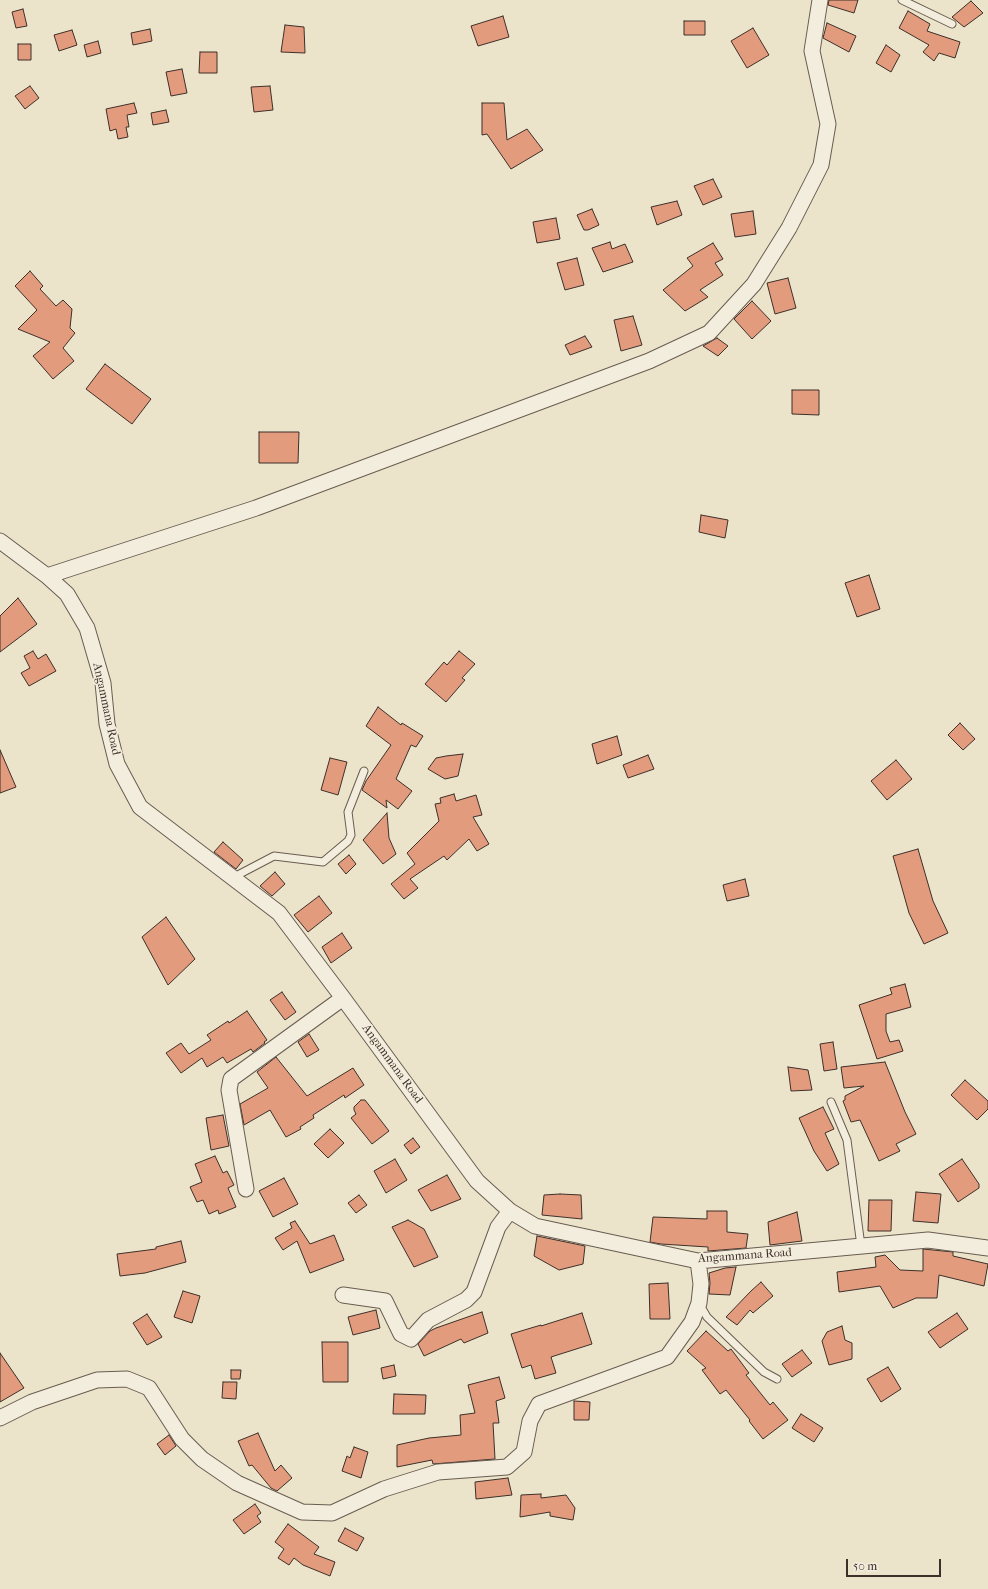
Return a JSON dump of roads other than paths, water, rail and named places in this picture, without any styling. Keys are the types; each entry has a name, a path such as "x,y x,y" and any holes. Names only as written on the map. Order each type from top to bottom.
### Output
{"street":[{"path":"47,576 256,508 649,361 709,333 754,284 789,228 821,165 828,124 812,51 820,0"},
{"name":"Angammana Road","path":"0,541 47,576 67,594 87,628 103,683 107,724 117,764 140,807 234,877 279,913 478,1181 510,1211 534,1226 698,1261 928,1240 988,1248"},
{"path":"246,1189 229,1090 231,1079 343,998"},
{"path":"343,1295 384,1301 401,1334 412,1339 428,1320 466,1300 474,1292 498,1227 510,1211"},
{"path":"0,1418 32,1402 98,1380 127,1379 149,1388 182,1439 202,1459 237,1483 302,1512 332,1513 384,1489 438,1472 507,1467 524,1452 530,1421 539,1404 667,1357 692,1322 698,1304 701,1284 698,1261"}],"lane":[{"path":"902,0 952,24"},
{"path":"234,877 274,856 323,862 348,841 351,835 348,812 364,771"},
{"path":"831,1102 847,1140 861,1246"},
{"path":"698,1304 707,1317 764,1372 777,1379"}]}
